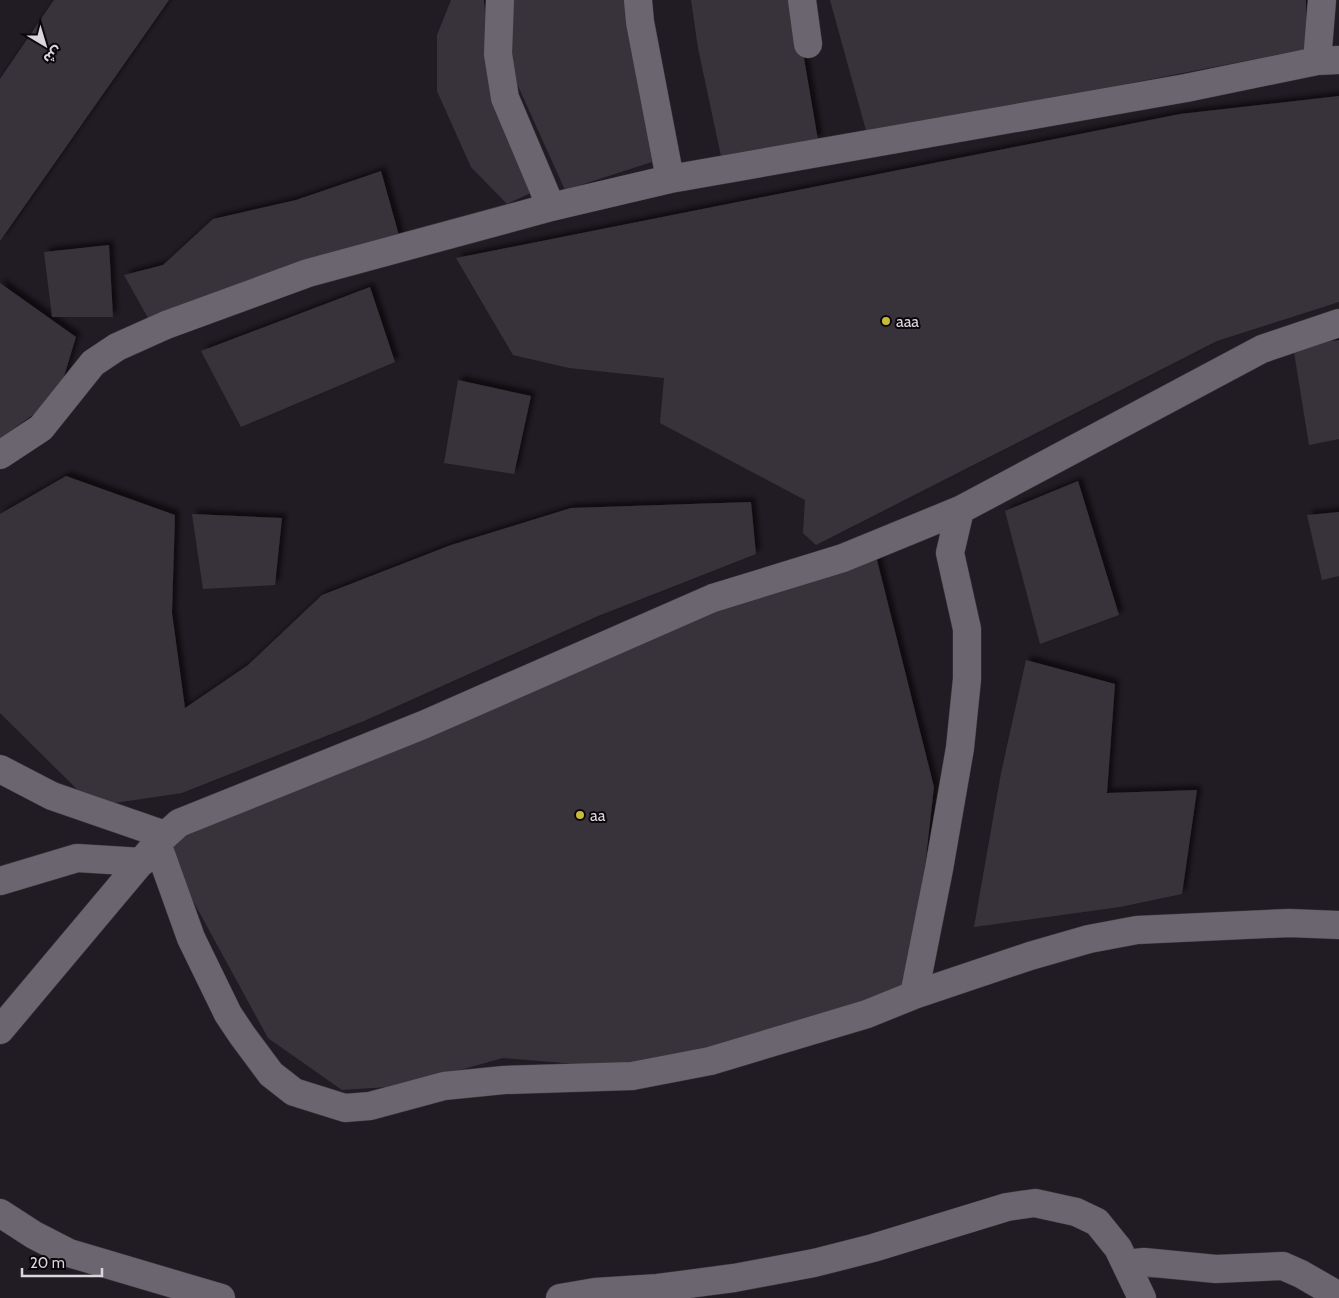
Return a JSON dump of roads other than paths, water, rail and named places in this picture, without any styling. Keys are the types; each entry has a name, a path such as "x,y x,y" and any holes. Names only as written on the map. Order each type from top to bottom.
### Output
{"street":[{"path":"500,0 498,54 505,98 551,207"},
{"path":"638,0 640,22 670,179"},
{"path":"802,0 808,44"},
{"path":"0,455 41,428 93,363 117,347 166,325 308,273 551,207 670,179 1186,88 1328,61 1322,0"},
{"path":"0,1030 155,846 179,823 423,725 713,598 843,558 960,510 1262,349 1339,324"},
{"path":"914,996 960,748 967,679 967,629 950,553 960,510"},
{"path":"0,769 155,846 191,938 228,1014 242,1035 271,1074 294,1092 345,1108 370,1106 444,1086 504,1080 632,1076 710,1061 867,1014 1047,951 1089,939 1137,930 1271,923 1339,926"},
{"path":"0,881 77,858 155,846"},
{"path":"560,1298 595,1292 658,1288 734,1278 814,1264 1007,1207 1036,1203 1076,1212 1097,1222 1109,1234 1142,1298"},
{"path":"0,1213 34,1235 69,1253 221,1298"},
{"path":"1126,1264 1144,1262 1216,1269 1283,1266 1339,1296"}],"place":[{"name":"aaa","path":"886,321"},
{"name":"aa","path":"580,815"}]}
